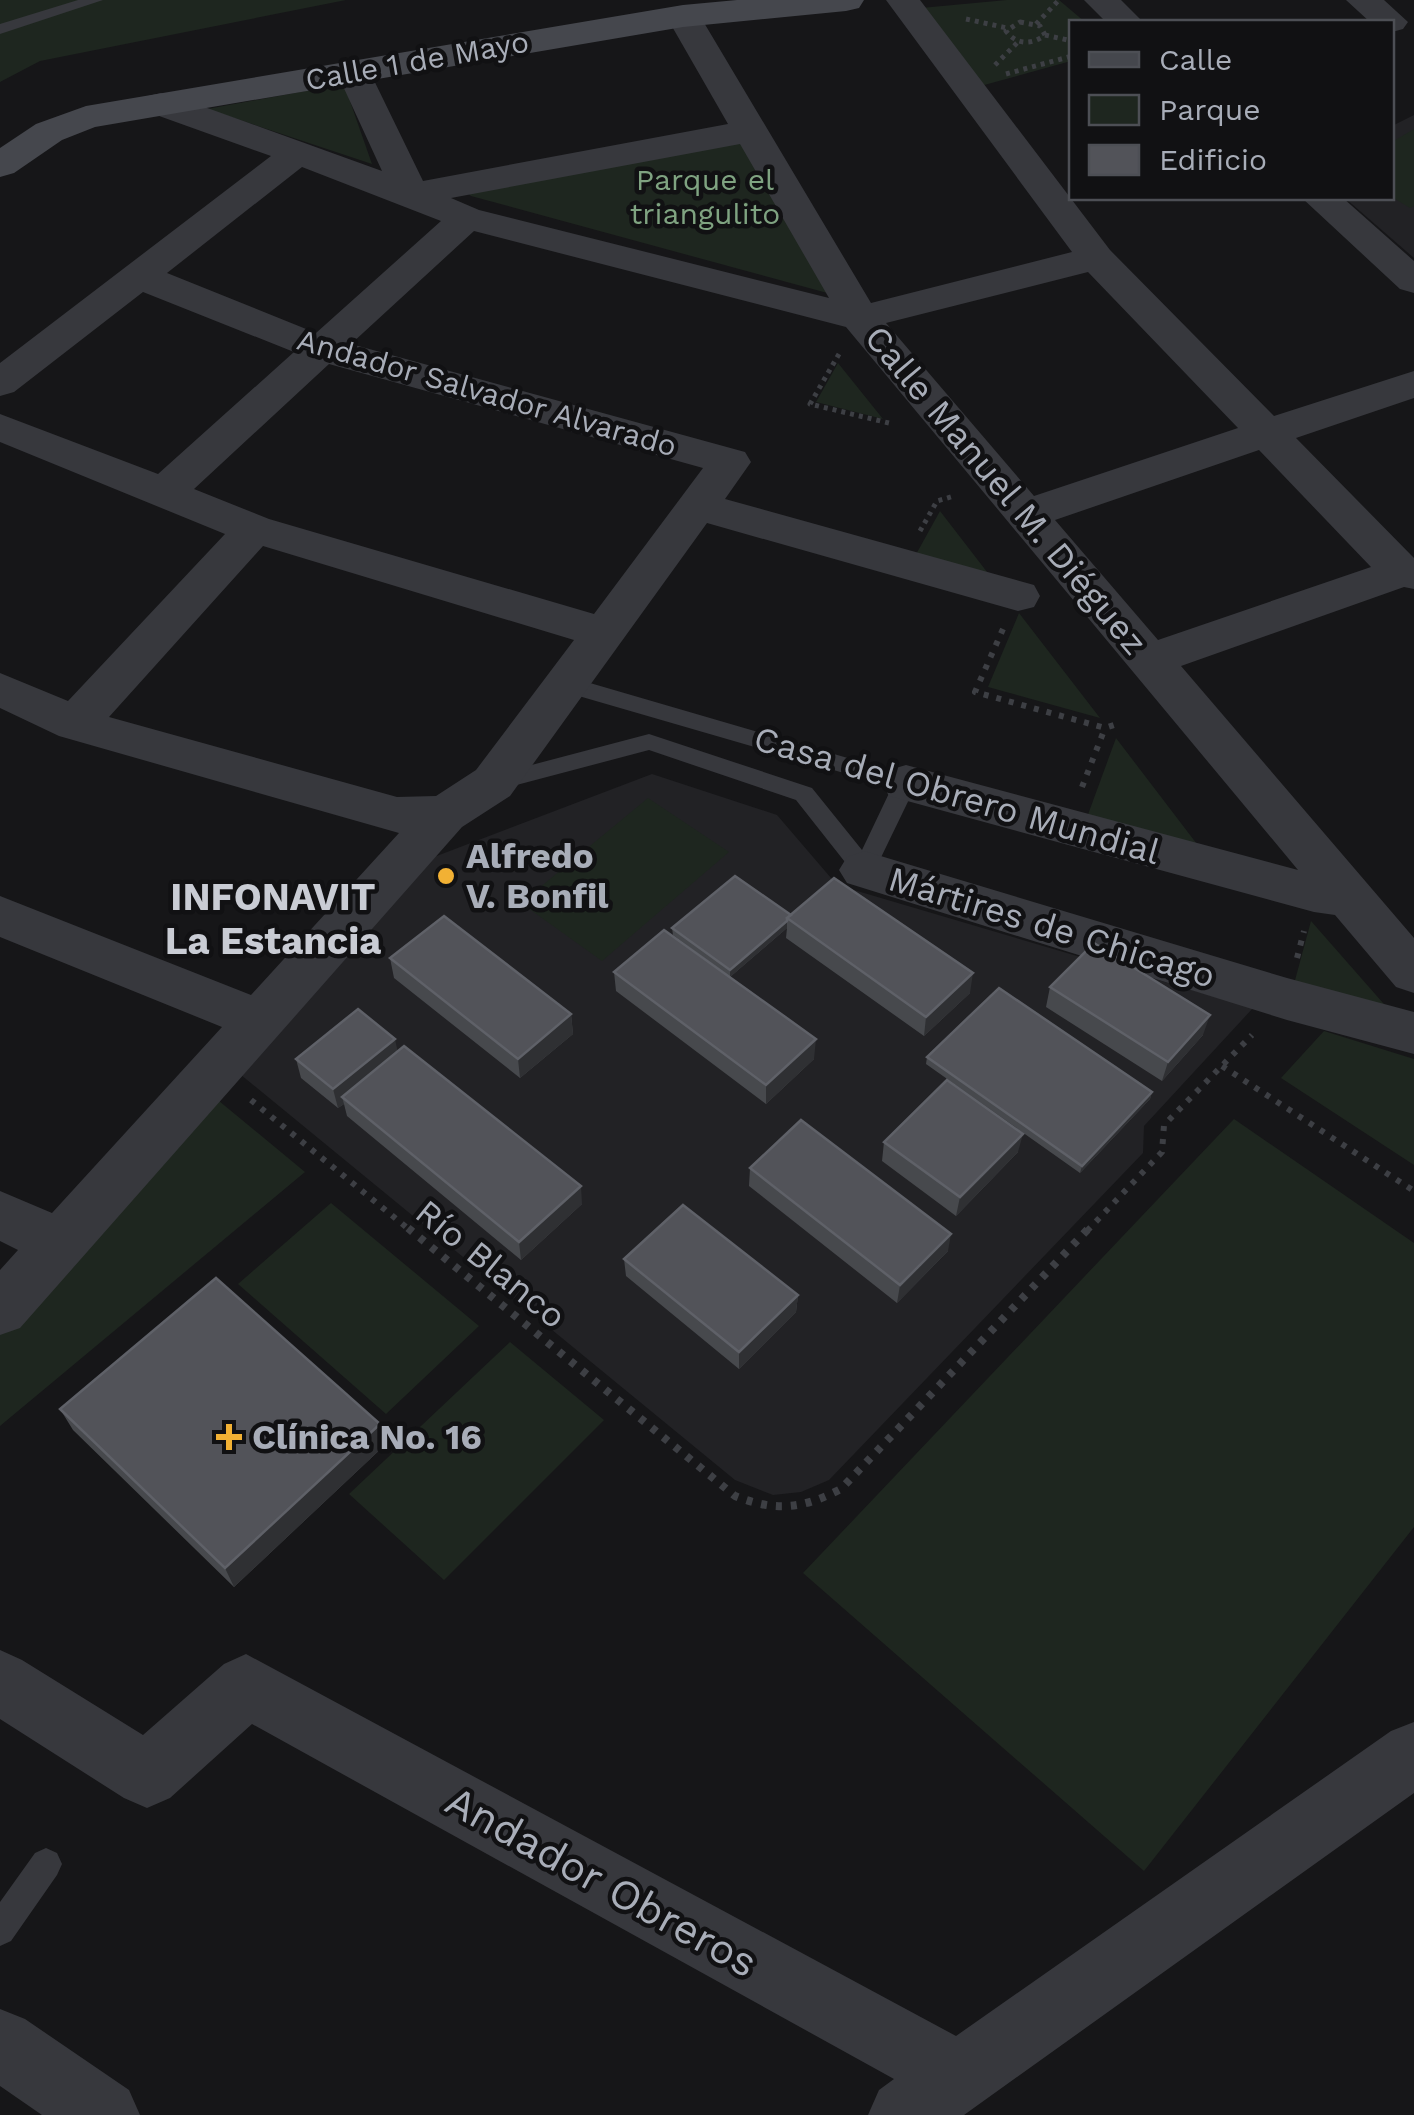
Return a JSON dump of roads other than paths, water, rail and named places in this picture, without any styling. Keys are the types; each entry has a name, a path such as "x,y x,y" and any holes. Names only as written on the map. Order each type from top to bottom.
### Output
{"street":[{"name":"Calle 1 de Mayo","path":"0,165 49,132 86,117 682,16 846,0"},
{"path":"903,0 1096,258 1408,573 1150,660"},
{"path":"1101,0 1124,20"},
{"path":"1363,0 1387,20"},
{"path":"682,16 860,318 1096,258"},
{"path":"1394,25 1414,41"},
{"path":"354,72 411,194 750,131"},
{"name":"Calle Manuel M. Diéguez","path":"161,104 411,194 466,218 860,318 1150,660 1332,895 1414,973"},
{"path":"0,383 298,153"},
{"path":"1323,200 1414,281"},
{"path":"163,493 466,218"},
{"name":"Andador Salvador Alvarado","path":"0,1310 445,814 494,783 730,462 321,349 139,276"},
{"path":"1026,514 1414,384"},
{"path":"0,427 254,529 602,632"},
{"name":"Andador Salvador Alvarado","path":"697,506 1018,596"},
{"path":"75,724 254,529"},
{"path":"0,689 75,724 396,815 445,814"},
{"name":"Casa del Obrero Mundial","path":"906,784 1332,895"},
{"name":"Mártires de Chicago","path":"864,870 1287,999 1414,1033"},
{"path":"0,916 260,1020"},
{"path":"0,1215 60,1242"},
{"name":"Andador Obreros","path":"0,1682 147,1775 246,1686 959,2076"},
{"path":"904,2115 1414,1754"},
{"path":"0,2044 104,2115"}],"lane":[{"path":"0,28 94,0"},
{"name":"Casa del Obrero Mundial","path":"566,684 906,784"},
{"name":"Mártires de Chicago","path":"494,783 649,742 804,794 864,870"},
{"path":"864,870 906,784"},
{"path":"0,1930 46,1864"}],"place":[{"name":"Alfredo V. Bonfil","path":"446,876"},
{"name":"Clínica No. 16","path":"229,1437"}],"district":[{"name":"INFONAVIT La Estancia","path":"273,919"}],"park label":[{"name":"Parque el triangulito","path":"705,197"}]}
